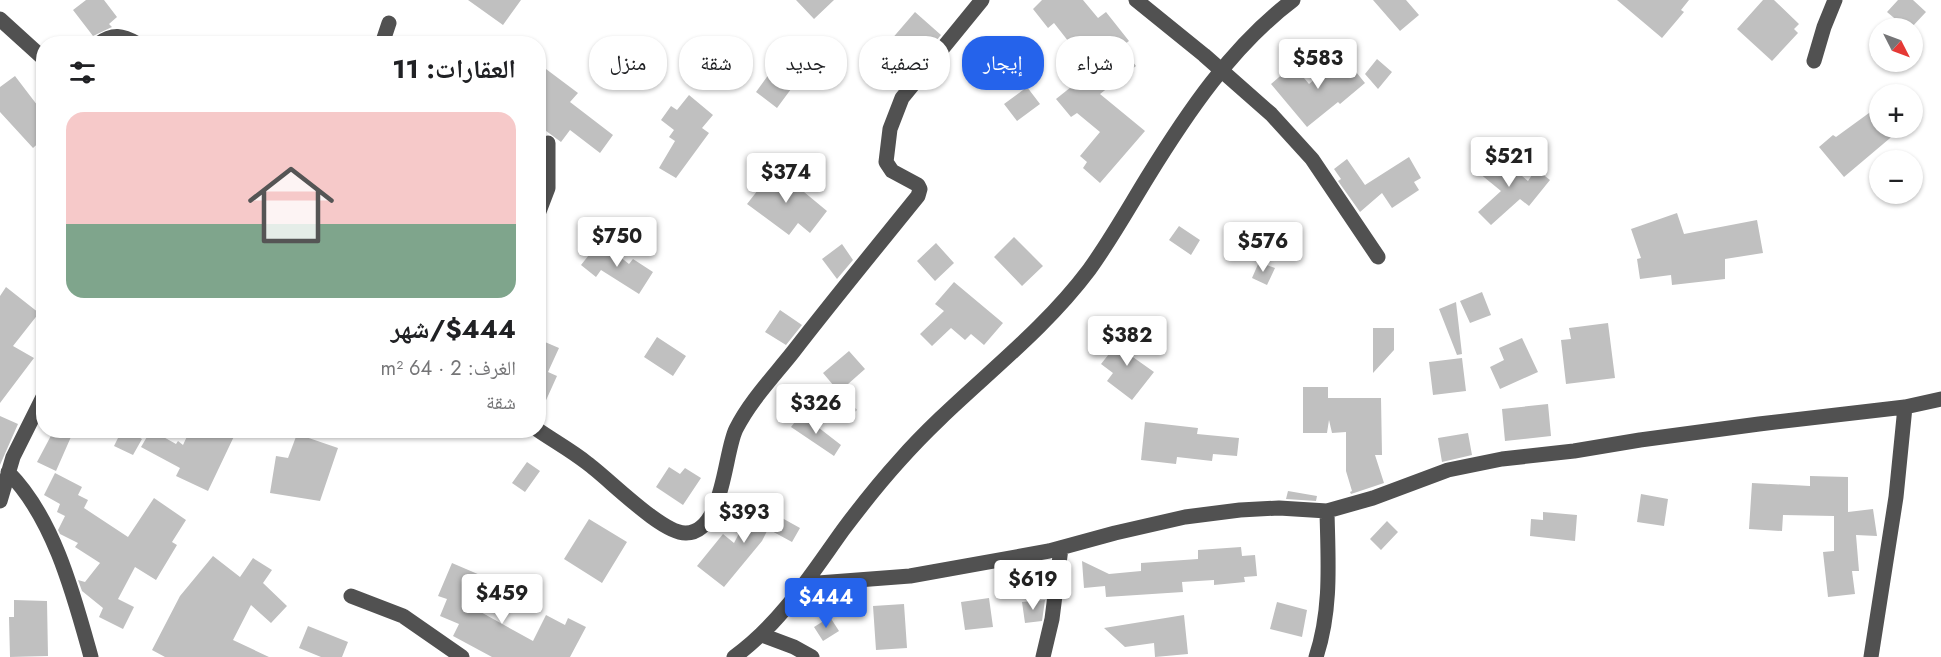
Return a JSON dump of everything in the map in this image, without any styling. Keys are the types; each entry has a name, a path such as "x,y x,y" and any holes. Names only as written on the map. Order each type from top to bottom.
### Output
{"street":[{"path":"546,435 587,463 672,531 686,534 700,528 706,522 718,497 736,430 754,401 834,298 918,196 920,189 918,185 892,171 886,162 890,129 902,98 982,0"},
{"path":"1136,0 1271,114 1312,159 1378,257"},
{"path":"734,657 762,635 805,584 844,528 902,457 1069,294 1089,270 1182,123 1221,70 1256,31 1293,0"},
{"path":"1814,61 1824,27 1836,0"},
{"path":"0,19 36,52"},
{"path":"385,36 389,23"},
{"path":"546,193 548,143"},
{"path":"805,584 910,576 1061,548 1185,517 1279,508 1328,511 1373,498 1448,470 1502,459 1759,424 1905,407 1941,399"},
{"path":"0,501 8,472 6,454 36,407"},
{"path":"1871,657 1896,497 1905,407"},
{"path":"8,472 22,486 42,519 73,592 92,657"},
{"path":"1316,657 1328,609 1328,511"},
{"path":"1043,657 1052,619 1061,548"},
{"path":"351,596 403,616 462,657"},
{"path":"762,635 794,647 812,657"}],"building":[{"path":"86,0 104,0 117,17 109,24 112,27 93,36 73,10"},
{"path":"468,0 521,0 503,25"},
{"path":"796,0 834,0 814,19"},
{"path":"1042,0 1083,0 1098,18 1106,12 1125,36 1064,36 1054,23 1048,28 1033,9"},
{"path":"1373,0 1406,0 1419,15 1400,31"},
{"path":"1617,0 1689,0 1681,10 1684,12 1662,38"},
{"path":"1763,0 1774,0 1799,24 1794,29 1798,33 1772,61 1737,29"},
{"path":"1898,0 1913,0 1926,12 1920,18 1894,18 1887,12"},
{"path":"915,12 941,35 940,36 894,36"},
{"path":"1343,56 1365,83 1307,127 1271,84 1293,65 1309,84"},
{"path":"1377,59 1392,72 1378,89 1365,74"},
{"path":"546,69 578,93 570,102 613,135 600,153 570,130 561,142 546,131"},
{"path":"15,76 36,104 36,145 33,148 0,112 0,87"},
{"path":"765,80 765,90 790,90 777,108 756,92"},
{"path":"1023,90 1029,90 1040,104 1017,121 1004,104"},
{"path":"1067,90 1105,90 1100,94 1145,131 1100,183 1083,168 1087,162 1080,156 1100,132 1077,113 1071,117 1056,99"},
{"path":"689,95 713,115 702,128 709,133 676,178 659,168 675,141 669,137 674,130 661,120 671,106 677,110"},
{"path":"1869,113 1869,138 1890,138 1876,150 1869,150 1869,156 1844,177 1819,147 1833,135 1836,137"},
{"path":"1495,154 1528,181 1536,169 1550,180 1529,206 1520,199 1491,225 1478,212 1501,191 1479,173"},
{"path":"1409,157 1421,178 1414,182 1419,190 1392,208 1382,193 1360,212 1338,181 1341,179 1334,169 1347,159 1365,185"},
{"path":"775,168 827,211 810,233 798,223 789,235 747,204"},
{"path":"1677,213 1684,234 1757,220 1763,253 1725,259 1725,279 1672,285 1671,275 1640,279 1637,259 1641,258 1631,229"},
{"path":"1179,226 1200,240 1191,255 1169,240"},
{"path":"1014,237 1043,266 1022,286 994,257"},
{"path":"600,241 629,264 633,259 653,272 639,294 601,270 596,277 581,265"},
{"path":"936,243 954,263 935,281 917,261"},
{"path":"842,244 853,260 837,279 822,259"},
{"path":"1259,262 1275,268 1267,285 1252,278"},
{"path":"954,282 1003,323 984,345 971,334 965,340 951,328 932,346 920,334 944,311 935,304"},
{"path":"6,287 36,311 36,317 13,346 34,358 0,403 0,296"},
{"path":"1482,292 1491,315 1470,323 1460,301"},
{"path":"1456,302 1462,354 1457,355 1439,309"},
{"path":"780,310 802,325 786,345 765,332"},
{"path":"1608,323 1615,378 1566,384 1561,340 1571,339 1569,328"},
{"path":"1373,328 1394,328 1394,350 1373,373"},
{"path":"1128,330 1142,340 1130,355 1154,372 1132,400 1107,381 1113,373 1101,364"},
{"path":"657,337 686,356 673,376 644,357"},
{"path":"1522,338 1538,372 1500,389 1490,367 1504,360 1499,348"},
{"path":"546,342 559,348 548,372 557,376 546,400"},
{"path":"849,351 865,369 839,392 823,373"},
{"path":"1462,358 1466,391 1433,395 1429,362"},
{"path":"1303,387 1328,387 1328,398 1381,398 1382,455 1375,455 1384,483 1351,494 1346,471 1346,432 1332,433 1329,420 1327,433 1303,433"},
{"path":"842,393 857,410 842,423 830,410"},
{"path":"1548,404 1551,436 1505,441 1502,409"},
{"path":"801,414 841,445 834,456 791,427"},
{"path":"0,416 18,424 0,465"},
{"path":"1145,422 1198,428 1197,434 1239,438 1237,456 1213,454 1212,461 1177,457 1176,464 1141,460"},
{"path":"1468,433 1472,455 1442,462 1438,438"},
{"path":"50,438 70,438 56,471 37,462"},
{"path":"118,438 142,439 133,455 114,446"},
{"path":"146,438 165,438 176,444 178,441 183,445 186,438 233,438 208,491 176,476 180,468 141,447"},
{"path":"296,438 309,438 338,448 320,501 270,493 276,456 288,458"},
{"path":"527,462 540,471 525,492 512,483"},
{"path":"669,467 680,474 685,468 701,478 683,505 656,487"},
{"path":"55,473 82,487 78,495 88,500 84,508 128,537 154,498 186,520 172,542 177,545 156,580 135,567 118,599 134,607 123,629 99,617 103,608 82,591 78,580 85,582 100,563 75,547 78,543 60,534 58,530 65,516 57,512 60,504 44,495"},
{"path":"1810,476 1848,477 1848,512 1873,509 1877,536 1856,535 1859,571 1852,571 1855,594 1828,597 1823,552 1834,551 1834,516 1783,515 1782,531 1749,529 1752,483 1810,486"},
{"path":"1288,491 1317,496 1316,501 1286,499"},
{"path":"1641,494 1668,499 1664,526 1637,522"},
{"path":"755,503 800,528 792,542 768,529 762,541 724,587 697,566 723,534 734,543"},
{"path":"1543,512 1577,515 1575,541 1530,536 1531,519 1543,520"},
{"path":"589,519 627,542 602,583 564,559"},
{"path":"1387,521 1398,532 1381,550 1370,539"},
{"path":"1241,547 1242,556 1255,555 1257,576 1244,577 1245,582 1214,585 1214,580 1182,582 1183,592 1106,597 1105,586 1084,588 1082,561 1109,574 1141,571 1141,563 1198,559 1198,550"},
{"path":"213,556 240,577 253,558 272,570 263,583 287,606 271,623 251,605 233,640 269,657 165,657 152,650 180,596"},
{"path":"452,563 480,575 468,605 533,641 546,615 565,625 568,618 586,627 570,657 492,657 453,636 459,624 440,616 447,599 438,596"},
{"path":"989,598 993,627 965,630 961,602"},
{"path":"14,600 47,601 48,656 10,657 9,617 14,617"},
{"path":"1045,600 1042,621 1025,623 1022,602"},
{"path":"1277,602 1307,610 1302,637 1270,629"},
{"path":"904,604 907,648 876,650 873,606"},
{"path":"1184,615 1188,654 1155,657 1154,643 1125,647 1104,628"},
{"path":"830,617 839,631 823,641 814,627"},
{"path":"308,626 348,642 342,657 321,657 299,648"}]}
